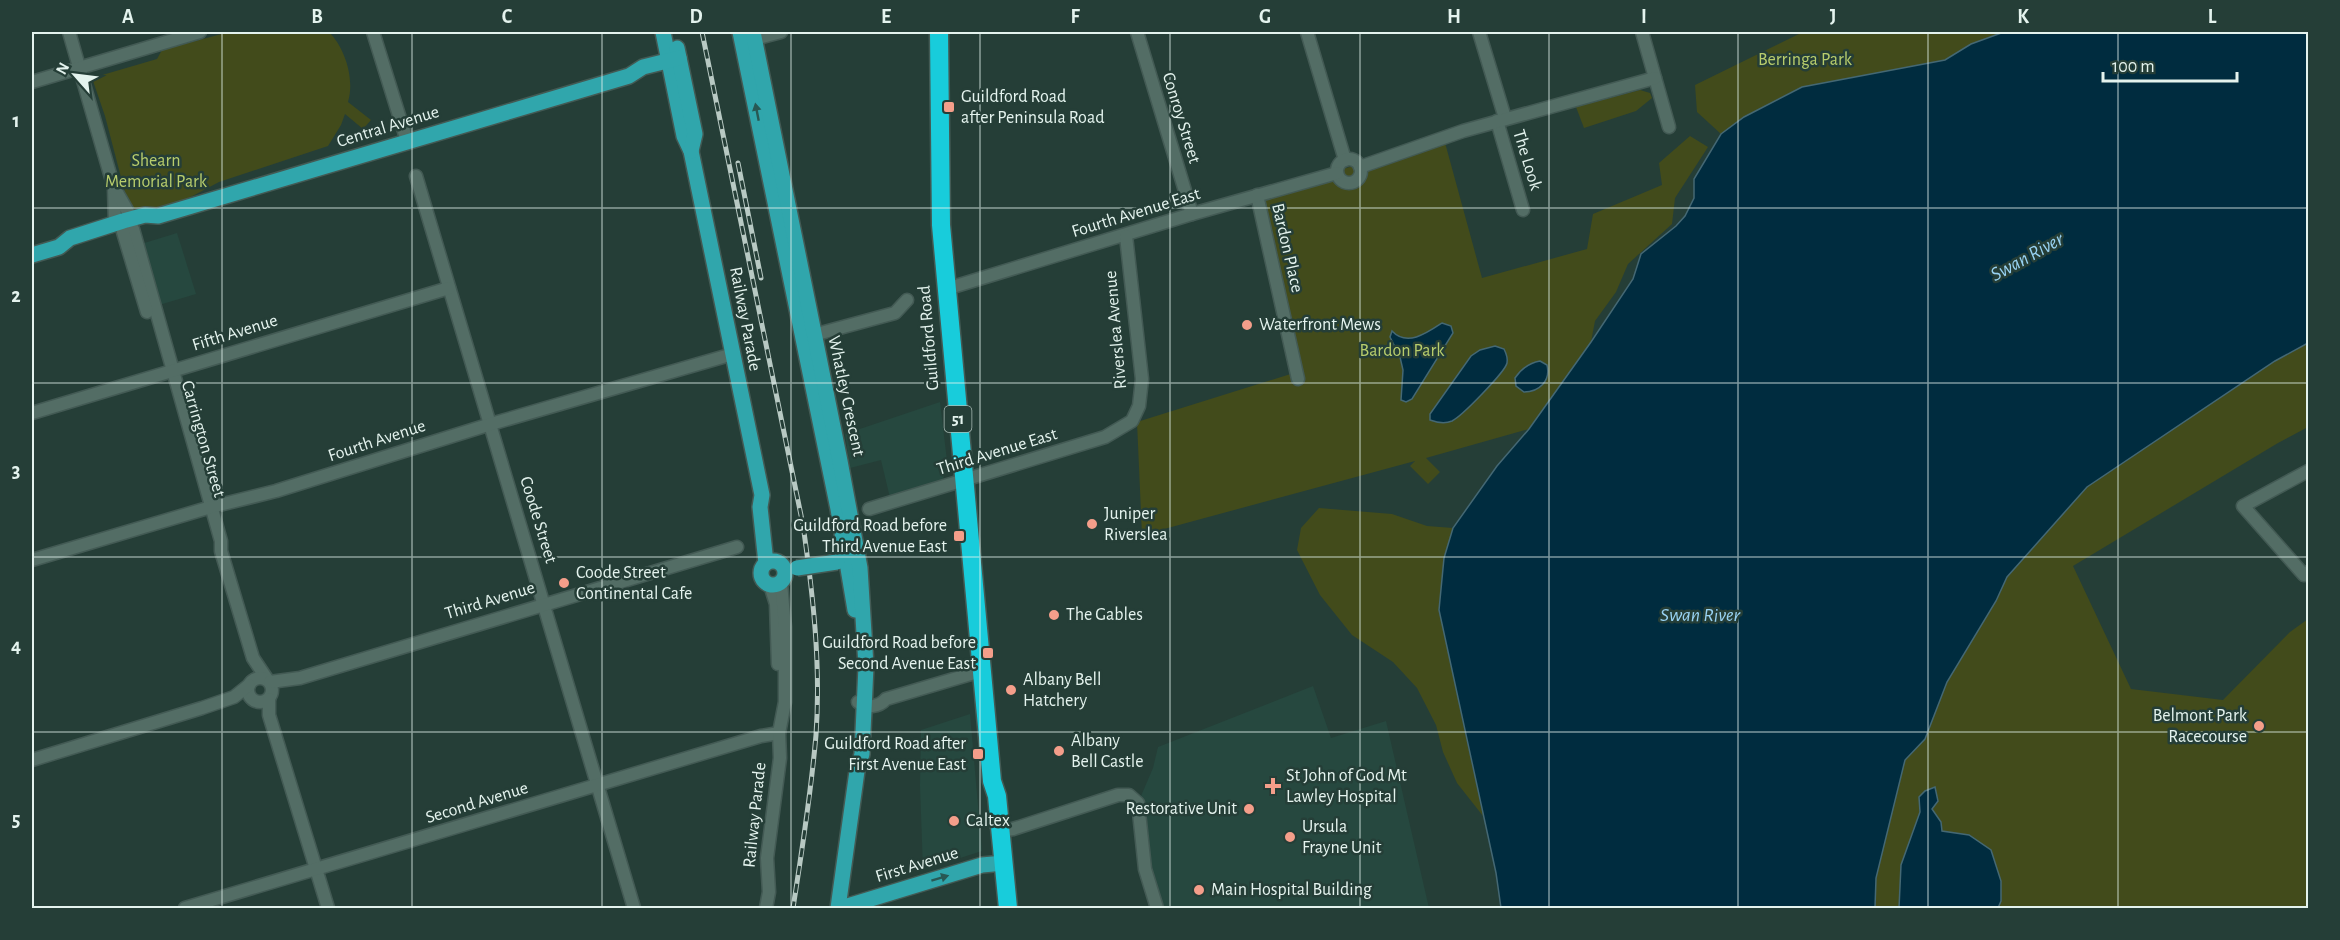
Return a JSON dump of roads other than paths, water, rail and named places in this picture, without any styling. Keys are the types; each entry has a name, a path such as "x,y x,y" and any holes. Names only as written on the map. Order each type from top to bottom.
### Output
{"highway":[{"name":"Guildford Road","path":"938,32 941,225 946,289 992,781 988,797 995,824 999,863 1008,909"},
{"name":"Guildford Road","path":"998,909 999,863"}],"main road":[{"name":"Railway Parade","path":"663,32 675,64"},
{"name":"Railway Parade","path":"673,32 684,136 692,151 762,495 770,507 770,534 782,573"},
{"name":"Whatley Crescent","path":"747,36 808,337 856,619 862,700 862,754 857,771 839,909"},
{"name":"Central Avenue","path":"32,255 59,247 69,249 126,226 150,224 158,216 629,76 644,67 675,64"},
{"path":"782,573 848,565"},
{"name":"First Avenue","path":"839,909 982,865 999,863"}],"street":[{"name":"Carrington Street","path":"69,32 207,508 215,544 220,550 328,909"},
{"path":"32,82 200,32"},
{"path":"373,32 407,141"},
{"path":"747,36 781,32"},
{"name":"Conroy Street","path":"1137,32 1192,214"},
{"path":"1307,32 1345,160"},
{"name":"The Look","path":"1479,32 1523,210"},
{"path":"1642,32 1669,127"},
{"path":"1360,167 1501,120 1655,78"},
{"path":"1345,160 1355,161 1360,167 1359,177 1350,183 1341,180 1337,173 1340,164 1345,160"},
{"name":"Fourth Avenue East","path":"946,289 1192,214 1337,173"},
{"name":"Coode Street","path":"416,176 634,909"},
{"name":"Carrington Street","path":"114,188 126,226"},
{"name":"Bardon Place","path":"1257,195 1298,379"},
{"name":"Riverslea Avenue","path":"1126,236 1142,379 1138,406 1132,421"},
{"name":"Fifth Avenue","path":"32,413 449,288"},
{"path":"808,337 895,312 907,300"},
{"name":"Fourth Avenue","path":"32,560 207,508 284,488 490,424 733,354"},
{"name":"Third Avenue East","path":"869,509 1105,437 1132,421"},
{"path":"2308,471 2243,506 2304,575 2308,572"},
{"name":"Third Avenue","path":"32,760 234,697 737,548"},
{"name":"Railway Parade","path":"757,909 761,888 759,858 773,766 775,734 785,702 786,661 782,573"},
{"path":"862,700 886,699 981,671"},
{"name":"Railway Parade","path":"766,909 769,892 767,858 780,758 775,734"},
{"name":"Second Avenue","path":"185,909 775,734"},
{"path":"995,824 1007,830 1118,795 1129,795 1138,803 1145,868 1157,909"}],"water":[{"name":"Swan River","path":"2004,32 2308,32 2308,343 2275,361 2087,487 2007,577 1996,601 1947,682 1925,739 1905,760 1876,878 1875,908 1501,908 1496,873 1439,610 1444,558 1453,528 1497,466 1529,429 1591,342 1633,279 1641,254 1685,216 1694,198 1694,179 1721,134 1744,117 1802,87 1945,60 1971,44"},
{"path":"1442,323 1451,326 1453,333 1412,399 1406,402 1401,400 1403,370 1400,357 1390,337 1392,331 1404,338 1417,337"},
{"path":"1495,346 1504,349 1507,363 1491,384 1452,421 1441,423 1430,420 1430,414 1471,356 1480,350"},
{"path":"1540,361 1547,365 1548,371 1543,385 1524,392 1516,386 1515,378 1526,367"},
{"path":"1935,787 1938,801 1932,809 1941,822 1942,831 1969,835 1991,850 2001,881 2001,901 1998,908 1899,908 1901,865 1920,812 1919,797 1925,791"}],"railway":[{"path":"702,32 803,525 813,603 817,656 816,735 793,908"},
{"path":"738,163 761,278"}],"place":[{"name":"Guildford Road after Peninsula Road","path":"949,107"},
{"name":"Waterfront Mews","path":"1247,325"},
{"name":"Juniper Riverslea","path":"1092,524"},
{"name":"Guildford Road before Third Avenue East","path":"959,536"},
{"name":"Coode Street Continental Cafe","path":"564,583"},
{"name":"The Gables","path":"1054,615"},
{"name":"Guildford Road before Second Avenue East","path":"988,653"},
{"name":"Albany Bell Hatchery","path":"1011,690"},
{"name":"Belmont Park Racecourse","path":"2259,726"},
{"name":"Albany Bell Castle","path":"1059,751"},
{"name":"Guildford Road after First Avenue East","path":"978,754"},
{"name":"St John of God Mt Lawley Hospital","path":"1273,786"},
{"name":"Restorative Unit","path":"1249,809"},
{"name":"Caltex","path":"954,821"},
{"name":"Ursula Frayne Unit","path":"1290,837"},
{"name":"Main Hospital Building","path":"1199,890"}],"park label":[{"name":"Berringa Park","path":"1805,60"},
{"name":"Shearn Memorial Park","path":"156,171"},
{"name":"Bardon Park","path":"1402,351"}]}
